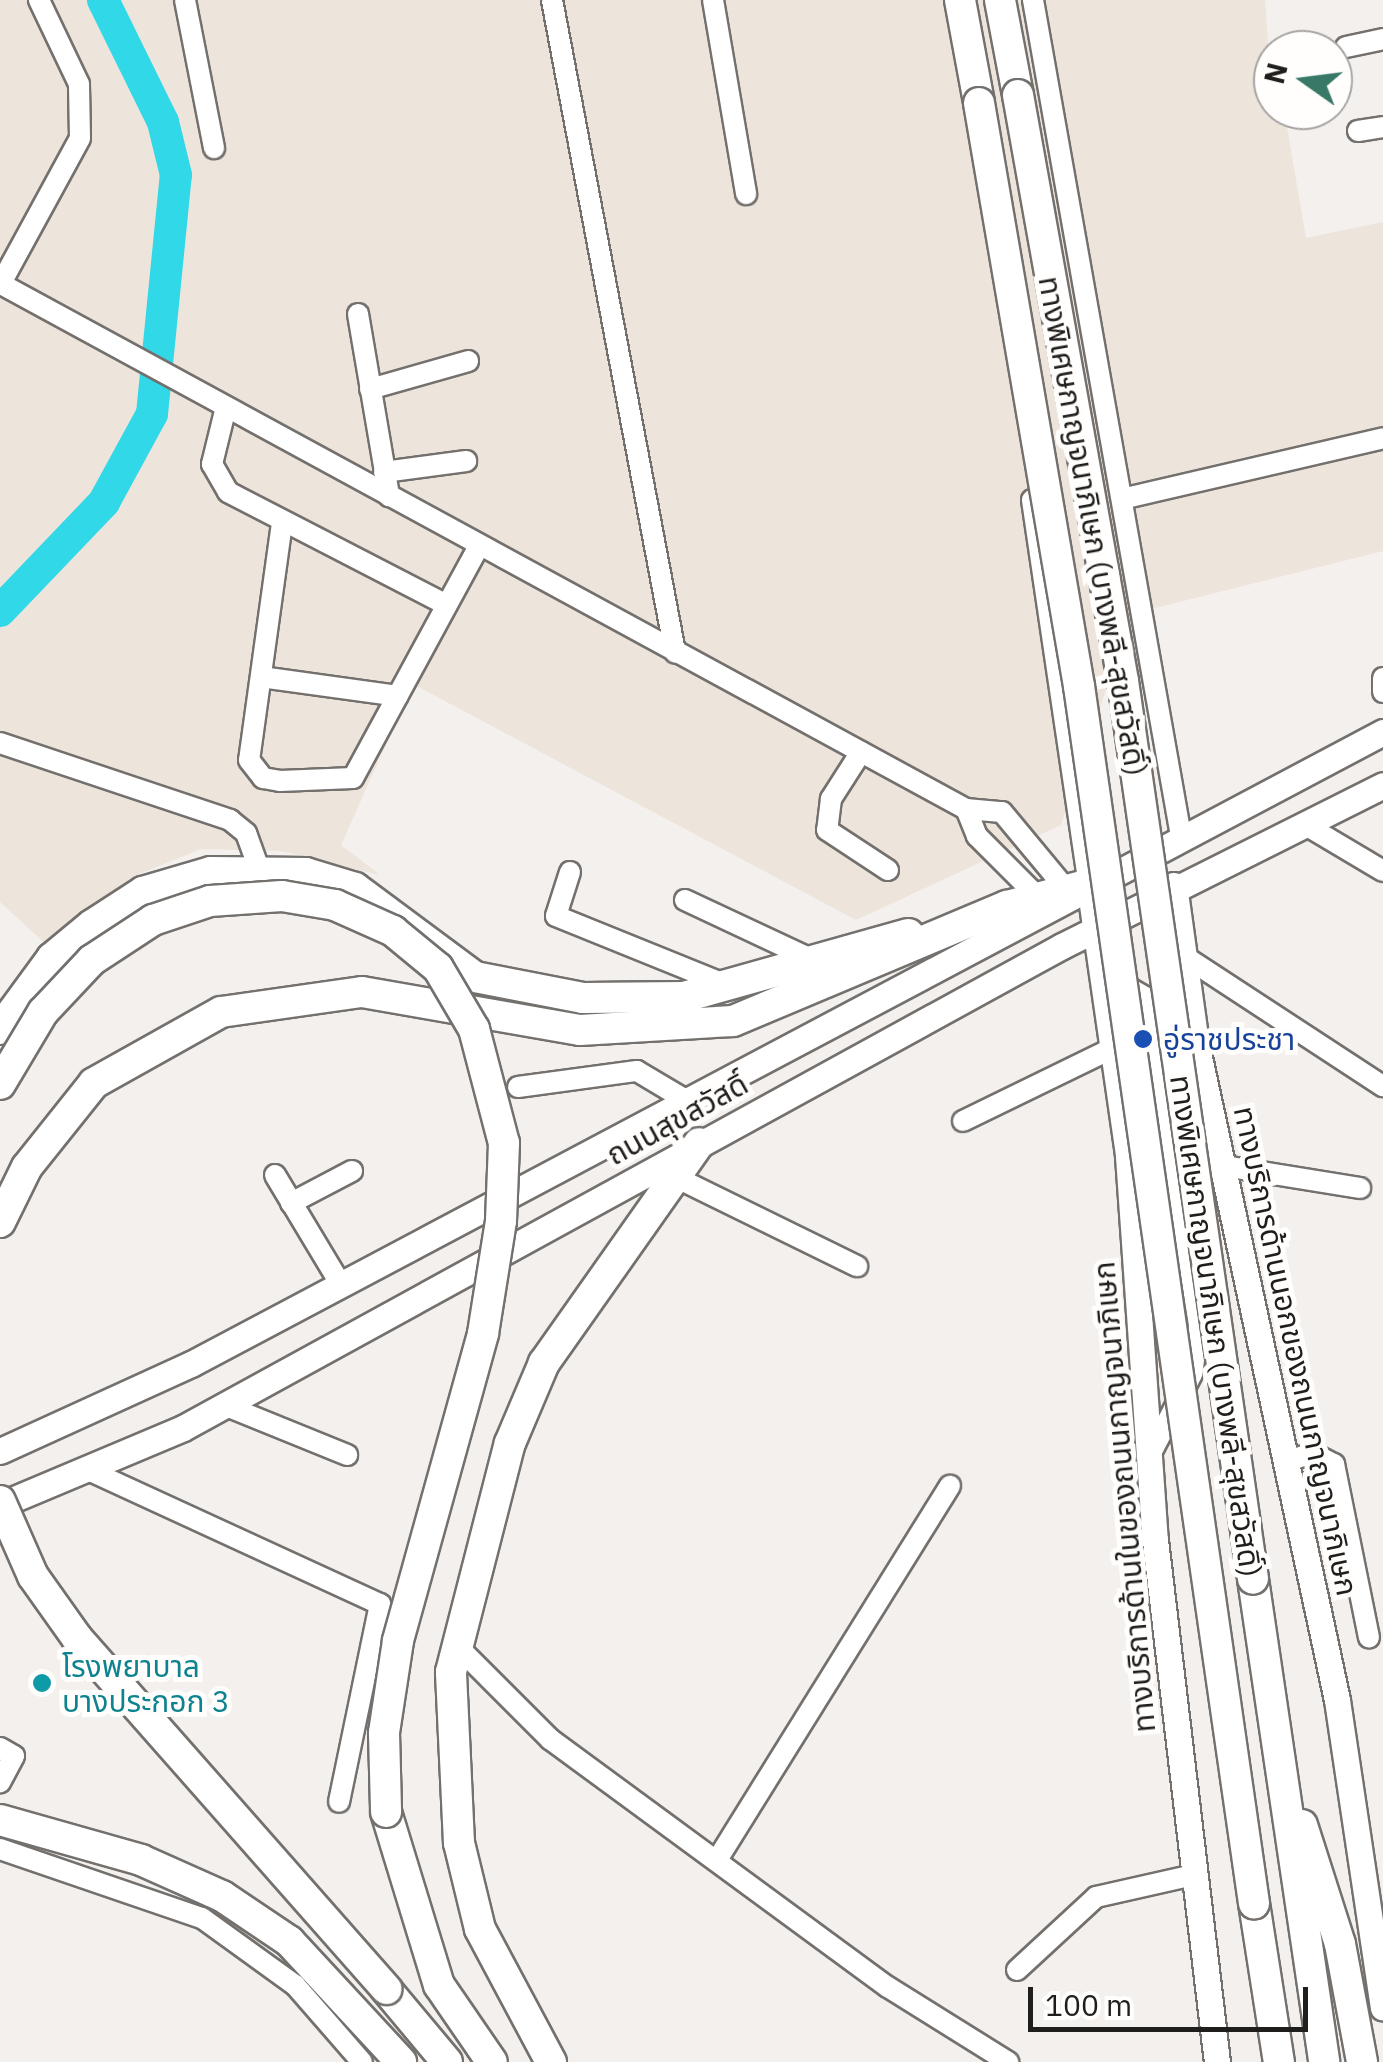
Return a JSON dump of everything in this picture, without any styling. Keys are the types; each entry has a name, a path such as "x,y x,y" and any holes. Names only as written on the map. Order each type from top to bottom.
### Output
{"highway":[{"name":"ทางพิเศษกาญจนาภิเษก (บางพลี-สุขสวัสดิ์)","path":"960,0 1079,686 1279,2062"},
{"name":"ทางพิเศษกาญจนาภิเษก (บางพลี-สุขสวัสดิ์)","path":"1000,0 1122,681 1324,2062"},
{"path":"0,1029 52,958 143,892 258,869 356,888 493,983 617,999 728,985 1064,890"},
{"path":"0,1084 43,1012 92,960 153,920 210,901 318,902 393,931 438,968 474,1030 504,1143 501,1222 483,1334 398,1641 384,1734 386,1812 439,1985 492,2062"},
{"path":"0,1222 27,1167 94,1083 188,1026 292,996 362,992 516,1022 649,1032 733,1021 827,989 1007,906"},
{"path":"552,2062 480,1929 459,1844 450,1753 457,1646 510,1443 544,1363 699,1143"},
{"path":"0,1503 33,1576 77,1638 448,2062"},
{"path":"1278,1761 1340,1944 1362,2062"},
{"path":"0,1820 141,1860 222,1896 289,1941 401,2062"},
{"path":"1254,1903 1259,2062"}],"main road":[{"name":"ถนนสุขสวัสดิ์","path":"0,1452 340,1283 1064,890 1181,836 1383,732"},
{"name":"ถนนสุขสวัสดิ์","path":"0,1503 86,1469 224,1405 1096,927 1383,785"},
{"name":"ทางบริการด้านนอกของถนนกาญจนาภิเษก","path":"1174,886 1224,1166 1337,1700 1383,2005"},
{"name":"ทางบริการด้านในของถนนกาญจนาภิเษก","path":"1064,890 1096,927 1113,1048 1148,1459 1217,2062"}],"street":[{"path":"39,0 79,84 80,138 0,285 966,810 1002,812 1064,890"},
{"path":"185,0 214,148"},
{"path":"552,0 675,652"},
{"path":"713,0 746,194"},
{"path":"949,0 1064,890"},
{"path":"1033,0 1126,498 1181,836"},
{"path":"1353,45 1383,39"},
{"path":"1358,130 1383,126"},
{"path":"358,314 388,496"},
{"path":"370,390 468,362"},
{"path":"226,408 213,444 216,477 282,523 447,605"},
{"path":"1126,498 1383,438"},
{"path":"384,472 466,461"},
{"path":"282,523 249,760 263,778 280,781 353,778 479,546"},
{"path":"261,677 398,696"},
{"path":"1383,678 1383,692"},
{"path":"0,743 230,820 246,832 258,869"},
{"path":"860,752 831,798 827,830 888,870"},
{"path":"966,810 977,836 1064,890"},
{"path":"1304,824 1383,872"},
{"path":"570,872 556,916 728,985"},
{"path":"686,900 816,961"},
{"path":"1184,956 1383,1086"},
{"path":"1103,976 1130,982 1146,998 1198,1325 1192,1374 1148,1459"},
{"path":"963,1120 1113,1048"},
{"path":"518,1087 637,1071 684,1099"},
{"path":"1224,1166 1360,1188"},
{"path":"292,1203 352,1170"},
{"path":"275,1175 340,1283"},
{"path":"675,1178 858,1266"},
{"path":"224,1405 348,1455"},
{"path":"1288,1461 1312,1453 1334,1464 1369,1638"},
{"path":"86,1469 380,1604 340,1802"},
{"path":"717,1860 950,1486"},
{"path":"457,1646 550,1739 1008,2062"},
{"path":"0,1748 14,1756 0,1782"},
{"path":"0,1849 202,1918 295,1984 362,2062"},
{"path":"1017,1970 1096,1896 1194,1874"}],"shaded area":[{"path":"0,0 1265,0 1267,30 1253,30 1253,130 1287,130 1306,238 1383,222 1383,551 1131,614 1061,825 856,920 413,684 341,845 380,875 281,851 201,849 134,876 49,947 0,902"}],"waterway":[{"path":"0,611 104,502 152,414 176,175 163,122 103,0"}],"place":[{"name":"อู่ราชประชา","path":"1143,1039"},
{"name":"โรงพยาบาล บางประกอก 3","path":"42,1683"}]}
